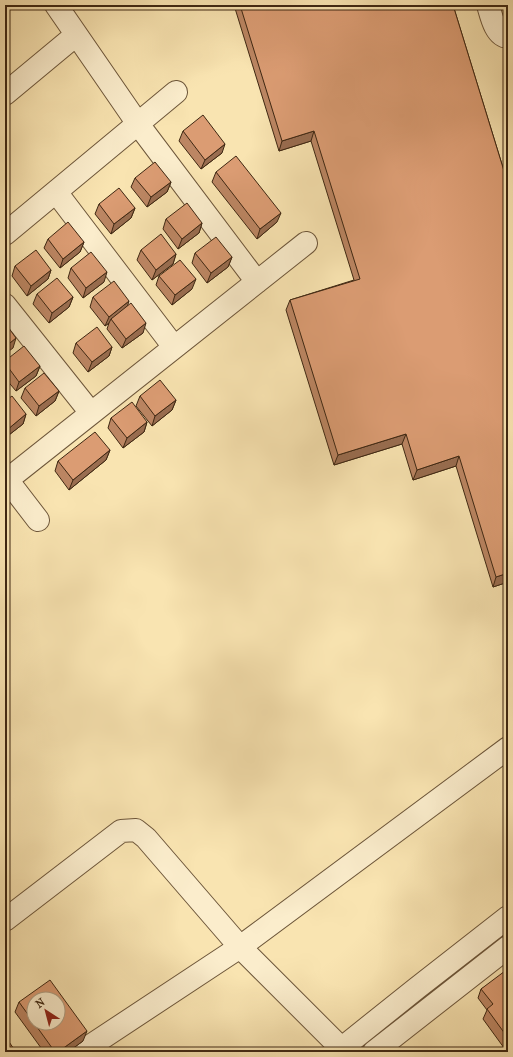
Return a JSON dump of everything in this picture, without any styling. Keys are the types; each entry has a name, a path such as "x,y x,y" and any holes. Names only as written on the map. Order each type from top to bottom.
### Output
{"street":[{"path":"56,5 138,124 257,282"},
{"path":"488,5 493,22 498,32 504,37 508,37"},
{"path":"5,94 76,35"},
{"path":"5,234 176,92"},
{"path":"56,192 174,347"},
{"path":"38,520 6,479 306,243"},
{"path":"5,305 91,413"},
{"path":"81,1052 240,947 508,748"},
{"path":"5,920 121,831 136,830 146,838 240,947 341,1051 508,917"},
{"path":"374,1052 508,947"}],"building":[{"path":"240,5 453,5 508,184 508,573 496,577 459,456 417,470 406,434 338,455 290,300 360,279 314,131 282,141"},
{"path":"203,115 225,144 205,160 183,131"},
{"path":"236,156 281,213 260,229 216,172"},
{"path":"155,162 171,182 151,197 135,178"},
{"path":"119,188 135,208 114,224 99,204"},
{"path":"187,203 202,223 182,239 166,219"},
{"path":"68,222 84,242 63,259 48,239"},
{"path":"161,234 176,254 156,270 141,250"},
{"path":"216,237 232,257 211,273 195,253"},
{"path":"36,250 51,270 31,286 15,266"},
{"path":"91,252 107,272 86,288 71,268"},
{"path":"180,260 196,279 175,295 159,276"},
{"path":"57,278 73,297 52,313 37,294"},
{"path":"114,281 129,301 109,317 93,297"},
{"path":"131,303 146,323 126,339 111,319"},
{"path":"5,323 16,338 5,347"},
{"path":"97,327 112,347 92,362 76,343"},
{"path":"24,346 40,366 19,382 5,361"},
{"path":"44,373 59,391 39,406 25,388"},
{"path":"160,380 176,400 155,416 140,396"},
{"path":"12,396 26,414 7,430 5,427 5,401"},
{"path":"132,402 147,422 127,438 111,418"},
{"path":"95,432 110,450 73,480 58,461"},
{"path":"505,971 508,975 508,1038 487,1009 493,1004 481,989"},
{"path":"50,980 58,991 34,991"},
{"path":"26,997 26,1012 19,1002"},
{"path":"66,1002 87,1031 58,1052 55,1052 40,1031 66,1031"},
{"path":"5,1036 16,1052 5,1052"}]}
